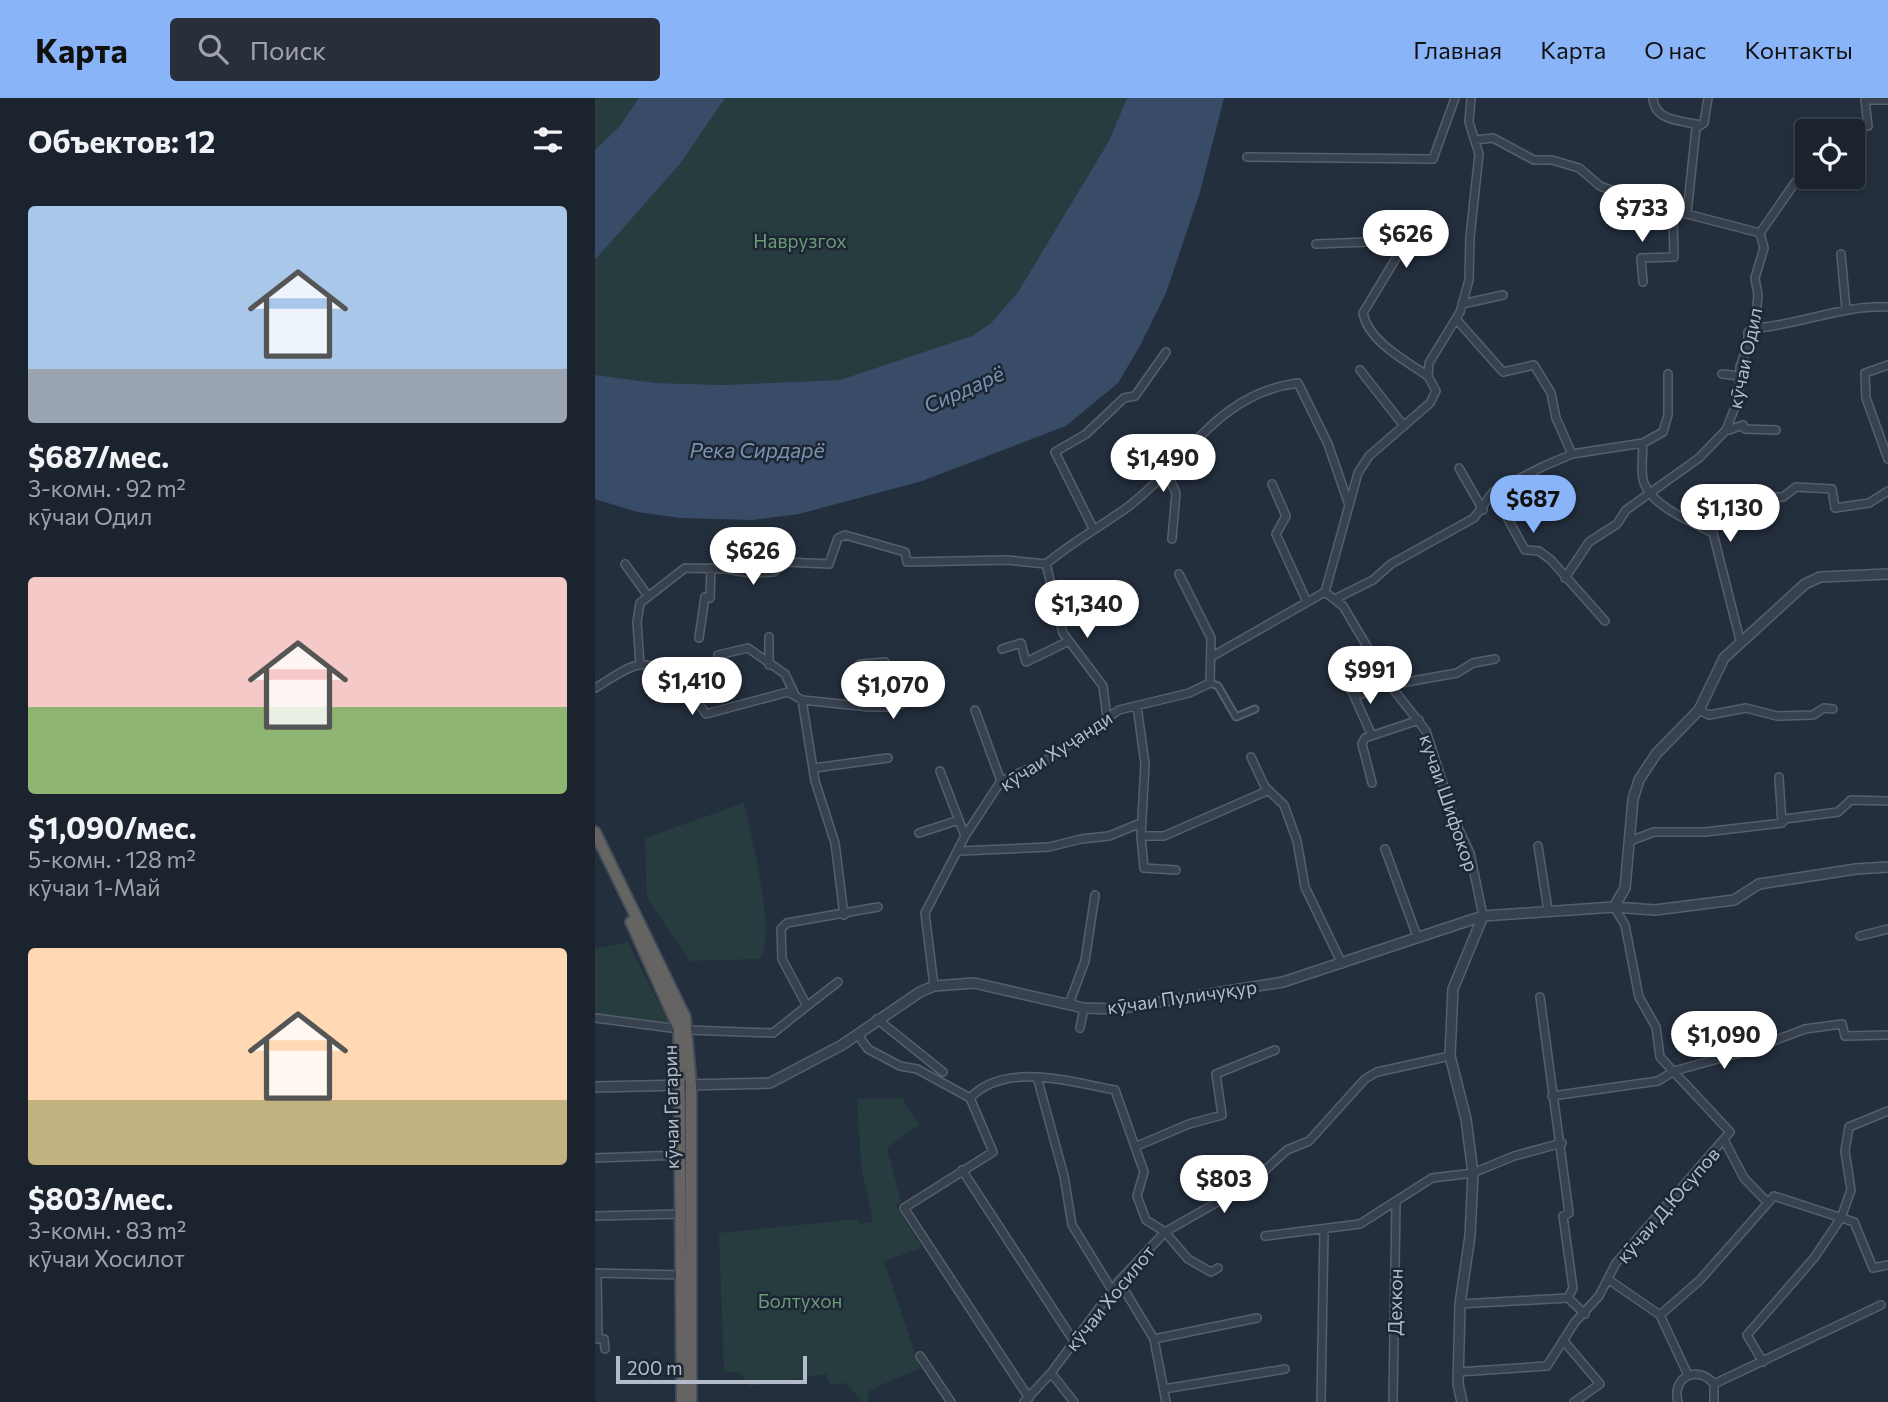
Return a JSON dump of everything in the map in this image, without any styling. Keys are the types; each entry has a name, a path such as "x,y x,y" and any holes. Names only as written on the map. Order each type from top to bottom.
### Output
{"highway":[{"name":"кӯчаи Гагарин","path":"595,832 685,1017 683,1030 687,1085 691,1402"},
{"name":"кӯчаи Гагарин","path":"595,847 683,1030"},
{"path":"682,1402 683,1155 687,1085"}],"street":[{"path":"1247,157 1433,159 1455,98"},
{"path":"1428,376 1429,363 1456,319 1469,280 1469,237 1479,154 1469,122 1471,98"},
{"path":"1653,98 1654,107 1662,117 1701,125"},
{"path":"1688,214 1696,128 1701,125 1706,115 1708,98"},
{"path":"1865,127 1868,126 1865,100 1888,100"},
{"path":"1475,140 1493,138 1534,160 1552,160 1579,168 1600,186 1624,195 1637,208 1688,214 1760,233 1795,183"},
{"path":"1643,282 1641,257 1674,257 1673,212"},
{"name":"кӯчаи Одил","path":"1565,578 1590,542 1617,524 1626,510 1699,458 1729,424 1739,397 1748,332 1755,328 1758,295 1755,278 1764,248 1760,233"},
{"path":"1211,657 1325,592 1358,473 1369,456 1430,403 1436,391 1428,376 1393,352 1365,325 1363,313 1398,256 1393,241 1316,244"},
{"path":"1840,254 1846,309"},
{"path":"1462,304 1503,295"},
{"path":"1755,328 1781,326 1846,309 1888,307"},
{"path":"1456,319 1503,372 1534,365 1551,393 1556,418 1571,454"},
{"path":"1093,528 1055,452 1086,435 1124,398 1135,397 1166,352"},
{"path":"1888,365 1864,373 1866,398 1888,459"},
{"path":"1360,370 1403,426"},
{"path":"1325,592 1335,598 1373,580 1391,564 1435,541 1483,510 1485,500 1493,492 1571,454 1643,443 1663,432 1668,415 1668,374"},
{"path":"1722,374 1740,376"},
{"path":"640,665 637,622 640,603 685,568 749,573 773,572 786,562 829,564 838,538 845,535 905,552 908,562 1007,560 1046,564 1093,528 1124,509 1167,473 1214,423 1239,402 1270,386 1298,383 1328,444 1349,505"},
{"path":"1729,424 1729,430 1743,425 1745,429 1776,430"},
{"path":"1643,443 1643,479 1651,494 1674,512 1713,533"},
{"path":"1459,468 1483,510"},
{"path":"1167,473 1176,493 1172,539"},
{"path":"1272,484 1286,516 1276,534 1307,602"},
{"path":"1740,640 1713,533 1715,505 1737,496 1763,499 1783,497 1796,487 1832,489 1835,508 1869,503 1888,491"},
{"path":"1493,492 1525,550 1539,551 1605,621"},
{"path":"625,564 647,596"},
{"path":"1046,564 1063,633 1103,686 1108,718"},
{"path":"699,638 705,597 710,598 711,568"},
{"path":"1179,574 1211,638 1210,683 1218,686 1236,717 1255,709"},
{"path":"1674,1071 1660,1057 1656,1027 1639,997 1625,925 1613,907 1625,888 1633,799 1639,780 1657,754 1699,710 1724,658 1740,640 1805,584 1820,577 1888,574"},
{"name":"кучаи Шифокор","path":"1335,598 1389,684 1426,731 1455,821 1470,853 1483,916"},
{"path":"769,637 769,665"},
{"path":"1002,649 1021,643 1026,662 1069,640"},
{"path":"718,655 748,648 785,674 799,698 814,768 835,843 844,915"},
{"path":"1372,736 1351,689 1362,694 1389,684 1457,673 1473,663 1495,659"},
{"path":"860,664 885,662 893,707"},
{"path":"595,688 640,665 650,665 693,693 706,714 788,692 799,698 893,707 933,691 926,670"},
{"name":"кӯчаи Хуҷанди","path":"934,986 925,913 960,851 965,836 1001,781 1042,763 1119,710 1189,693 1210,683"},
{"path":"1137,706 1145,764 1141,823 1145,868 1175,870"},
{"path":"1699,710 1709,715 1746,708 1777,716 1813,715 1824,708 1833,709"},
{"path":"975,710 1001,781"},
{"path":"1372,783 1362,744 1365,738 1419,720"},
{"path":"814,768 888,758"},
{"path":"1251,758 1267,790 1284,805 1297,841 1305,887 1342,964"},
{"path":"940,771 965,836"},
{"path":"1779,777 1782,823"},
{"path":"1141,836 1159,833 1164,836 1267,790"},
{"path":"1630,841 1654,832 1692,833 1782,823 1785,819 1838,812 1851,800 1888,801"},
{"path":"919,833 959,820"},
{"path":"960,851 1049,847 1109,836 1141,823"},
{"path":"1538,846 1548,910"},
{"path":"1385,849 1417,936"},
{"name":"кӯчаи Пуличуқур","path":"595,1087 770,1083 785,1078 858,1035 877,1019 934,986 974,983 1084,1008 1116,1009 1283,982 1483,916 1613,907 1655,911 1734,900 1759,884 1856,869 1888,867"},
{"path":"1069,1004 1085,961 1095,895"},
{"path":"807,1006 782,959 781,929 787,923 878,907"},
{"path":"1462,1402 1458,1372 1460,1304 1469,1236 1473,1173 1466,1119 1450,1056 1453,989 1483,916"},
{"path":"1860,936 1888,929"},
{"path":"595,1018 683,1030 773,1033 838,982"},
{"path":"1539,996 1552,1096 1562,1143 1569,1213 1563,1216 1574,1283 1568,1298"},
{"path":"1080,1028 1084,1008"},
{"path":"877,1019 943,1072"},
{"path":"1552,1096 1658,1081 1674,1071 1747,1051 1805,1029 1842,1024 1845,1036 1888,1035"},
{"path":"858,1035 868,1049 901,1066 917,1069 970,1098 993,1152 904,1208 1026,1400"},
{"path":"1137,1146 1189,1124 1222,1115 1216,1074 1275,1050"},
{"name":"кӯчаи Хосилот","path":"1026,1400 1051,1373 1119,1281 1165,1232 1251,1183 1287,1150 1308,1140 1365,1079 1377,1072 1450,1056"},
{"name":"кӯчаи Д.Юсупов","path":"1458,1372 1547,1366 1563,1340 1609,1280 1616,1263 1730,1132 1674,1071"},
{"path":"970,1098 980,1087 1025,1076 1115,1090 1144,1172 1137,1196 1146,1220 1165,1232 1188,1259 1211,1272 1218,1268"},
{"path":"1037,1077 1065,1176 1072,1225 1112,1290"},
{"path":"1763,1362 1747,1335 1814,1258 1841,1218 1851,1190 1845,1151 1849,1127 1888,1111"},
{"path":"1724,1140 1744,1178 1768,1203"},
{"path":"1265,1236 1360,1224 1432,1178 1473,1173 1514,1156 1562,1143"},
{"path":"595,1158 683,1155"},
{"path":"962,1170 1073,1340"},
{"path":"1688,1375 1660,1315 1700,1280 1775,1196 1854,1222 1873,1268 1888,1265"},
{"name":"Дехкон","path":"1393,1402 1396,1201"},
{"path":"595,1216 683,1214"},
{"path":"1321,1402 1324,1230"},
{"path":"605,1349 604,1339 598,1339 596,1273 682,1275"},
{"name":"кӯчаи Д.Юсупов","path":"1609,1280 1660,1315"},
{"path":"1119,1281 1154,1339 1166,1402"},
{"path":"1460,1304 1568,1298 1585,1314"},
{"path":"1714,1384 1881,1305"},
{"path":"1154,1339 1257,1318"},
{"path":"1563,1340 1601,1384 1574,1402"},
{"path":"920,1356 951,1402"},
{"path":"1164,1389 1285,1369"},
{"path":"1051,1373 1074,1402"},
{"path":"1678,1402 1677,1386 1688,1375 1703,1374 1714,1384 1714,1402"}],"green space":[{"path":"595,98 639,98 619,127 595,150"},
{"name":"Наврузгох","path":"725,98 1127,98 1109,141 1018,292 991,323 972,336 840,380 723,385 656,383 595,375 595,260 680,164"},
{"path":"744,803 764,906 766,928 760,959 690,961 647,898 645,838"},
{"path":"628,942 668,1022 657,1025 595,1017 595,949"},
{"name":"Болтухон","path":"902,1098 919,1125 887,1148 901,1202 896,1206 922,1248 884,1261 920,1368 870,1390 867,1402 863,1402 845,1383 830,1384 826,1374 750,1386 739,1372 724,1372 719,1233 858,1219 859,1224 873,1222 861,1165 857,1099"}],"water":[{"path":"639,98 725,98 680,164 595,260 595,150 619,127"},
{"name":"Река Сирдарё","path":"1127,98 1224,98 1200,192 1166,293 1118,383 1066,426 922,481 799,514 752,520 681,518 637,512 595,499 595,375 656,383 723,385 840,380 972,336 991,323 1018,292 1109,141"}],"water label":[{"name":"Сирдарё","path":"964,390"}]}
